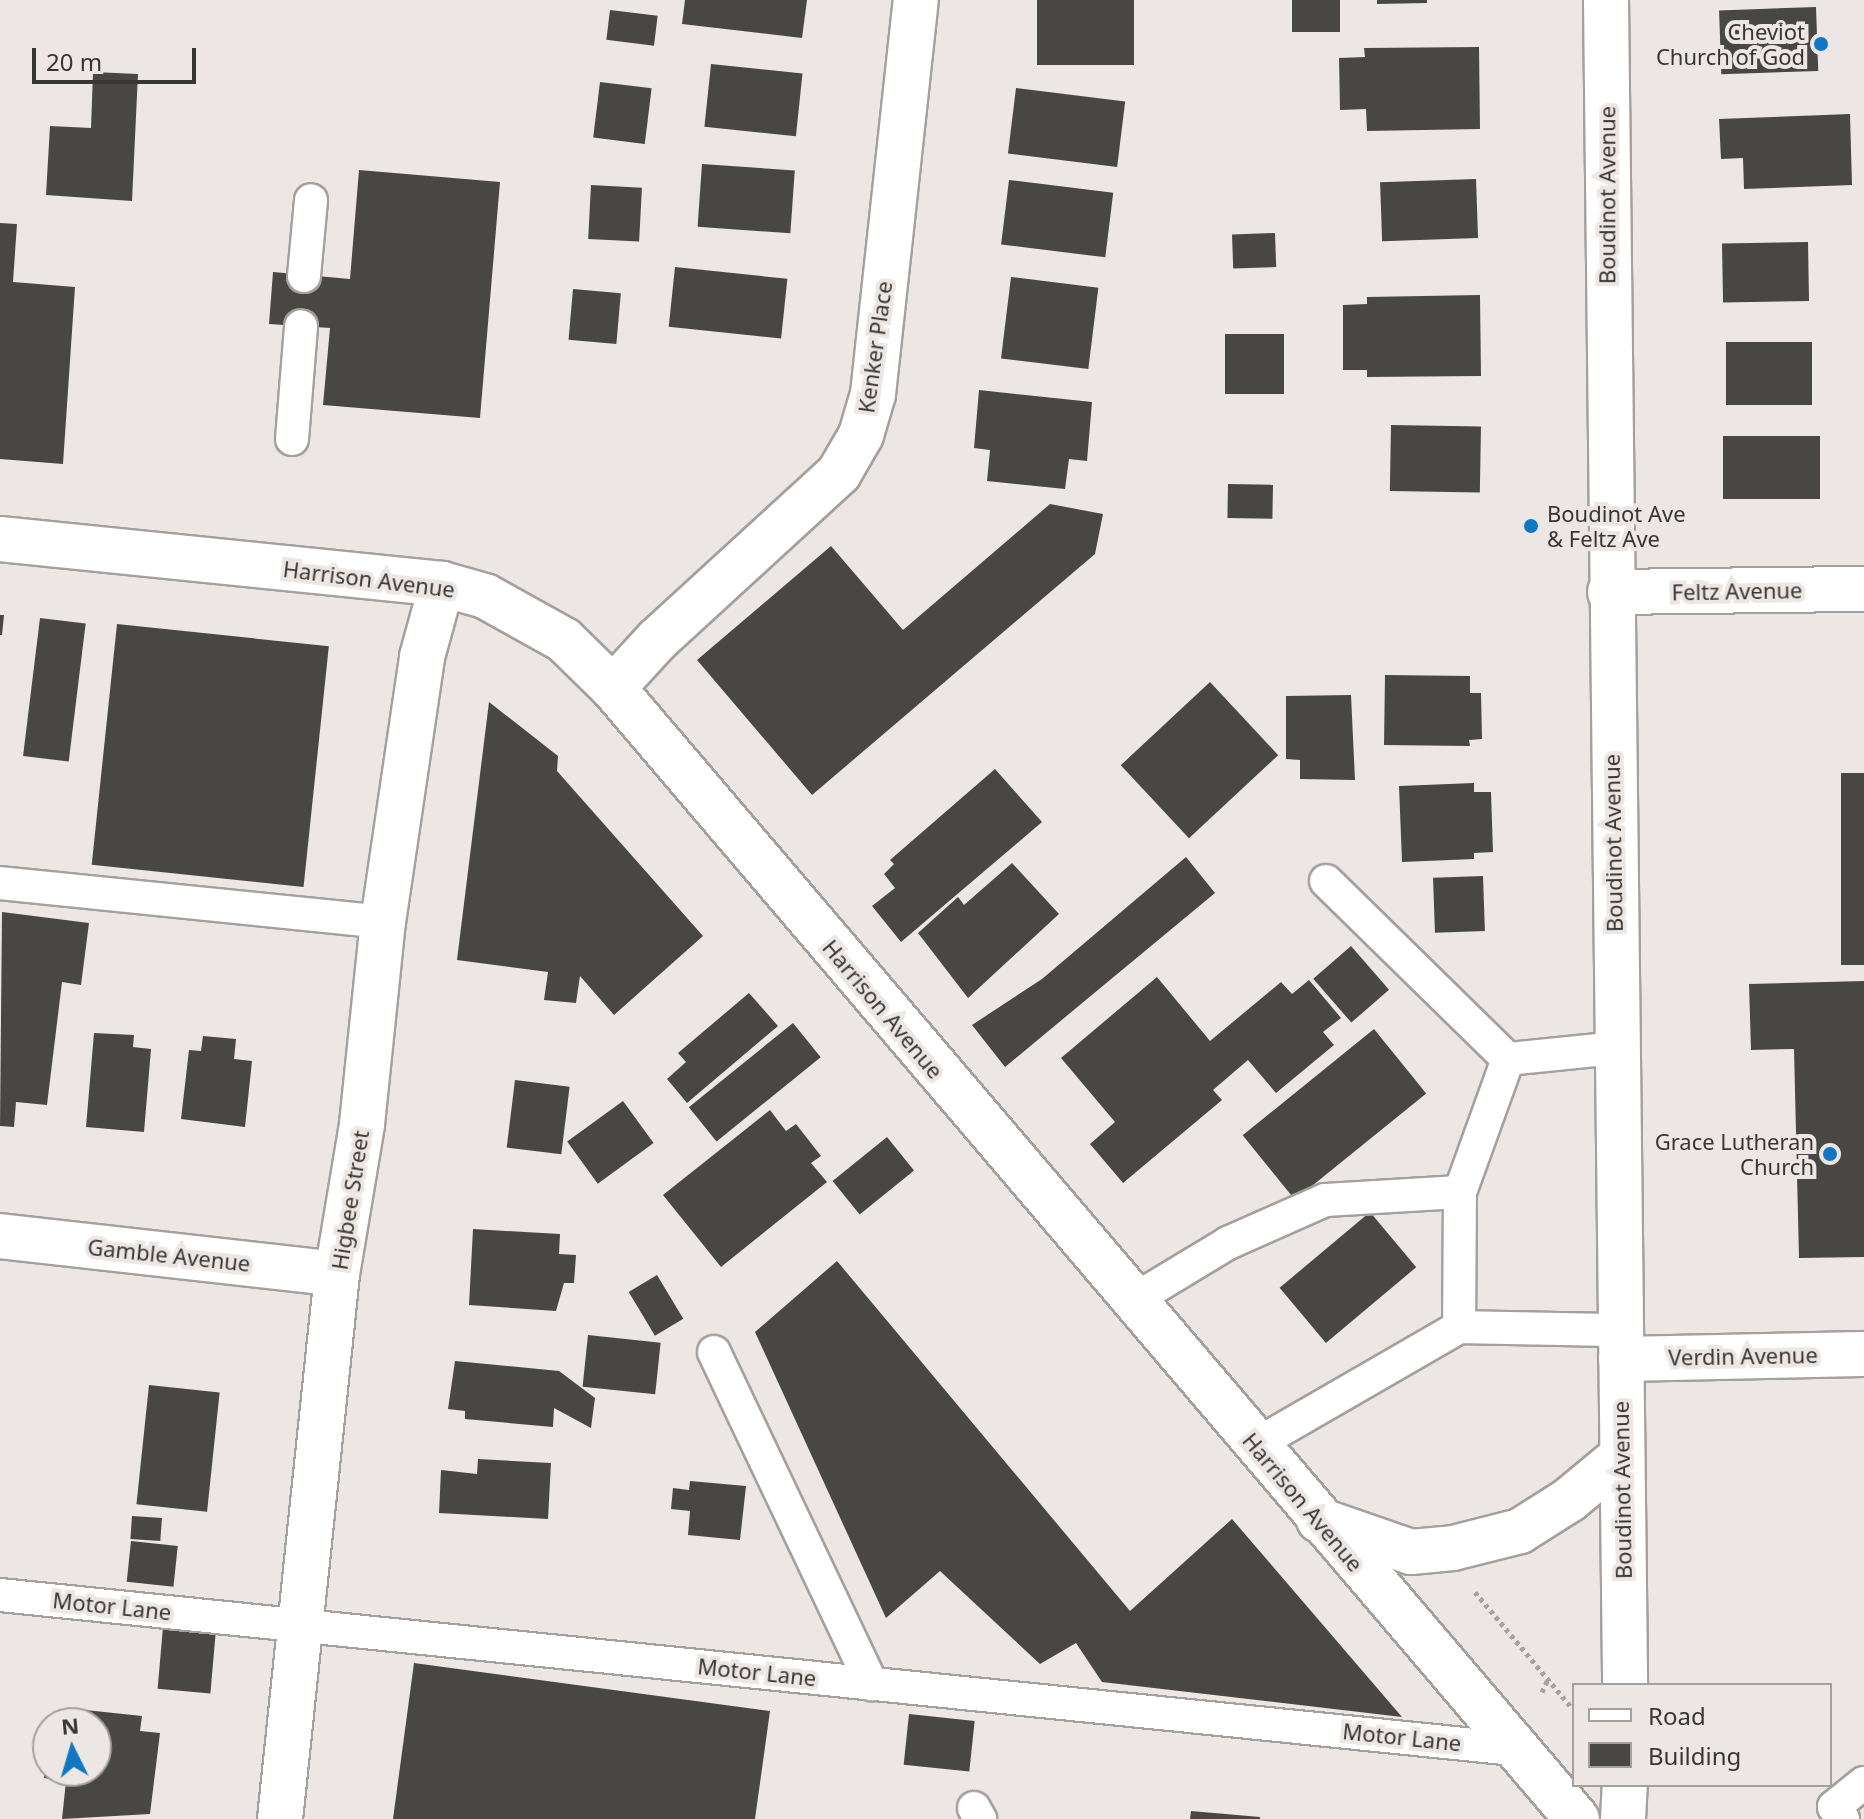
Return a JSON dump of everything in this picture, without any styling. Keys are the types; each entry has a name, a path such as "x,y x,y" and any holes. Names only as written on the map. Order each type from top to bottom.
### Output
{"street":[{"name":"Kenker Place","path":"613,688 657,640 839,473 861,435 873,394 916,0"},
{"name":"Boudinot Avenue","path":"1606,0 1610,592 1625,1683"},
{"name":"Harrison Avenue","path":"0,539 442,584 527,615 564,640 613,688 1132,1301 1577,1819"},
{"name":"Higbee Street","path":"280,1819 304,1626 337,1274 362,1124 383,922 422,657 442,584"},
{"name":"Feltz Avenue","path":"1610,592 1864,589"},
{"name":"Gamble Avenue","path":"0,1236 337,1274"},
{"name":"Verdin Avenue","path":"1621,1344 1864,1354"},
{"path":"1319,1520 1411,1552 1453,1548 1520,1531 1569,1500 1621,1457"},
{"path":"1623,1819 1625,1787"}],"lane":[{"path":"304,276 311,200"},
{"path":"292,439 301,326"},
{"path":"1326,881 1508,1059"},
{"path":"0,883 383,922"},
{"path":"1508,1059 1616,1048"},
{"path":"1459,1327 1460,1192 1508,1059"},
{"path":"1132,1301 1228,1243 1325,1200 1460,1192"},
{"path":"1255,1445 1459,1327 1621,1344"},
{"path":"714,1352 872,1684"},
{"name":"Motor Lane","path":"0,1595 1514,1749"},
{"path":"1843,1819 1834,1807 1864,1783"}],"path":[{"path":"1468,1581 1572,1708"},
{"path":"1542,1692 1548,1679"}],"building":[{"path":"685,0 807,0 802,38 682,24"},
{"path":"1037,0 1134,0 1134,65 1037,65"},
{"path":"1292,0 1340,0 1340,32 1292,32"},
{"path":"1377,0 1427,0 1427,3 1377,4"},
{"path":"1816,7 1818,71 1721,74 1719,10"},
{"path":"610,10 658,16 654,46 606,40"},
{"path":"1479,47 1480,129 1367,131 1366,109 1340,110 1339,58 1365,57 1364,48"},
{"path":"711,64 802,74 796,136 704,127"},
{"path":"93,72 138,74 132,201 46,195 50,126 91,128"},
{"path":"600,82 652,88 645,144 593,138"},
{"path":"1016,88 1125,101 1117,167 1008,154"},
{"path":"1850,114 1852,185 1744,189 1743,158 1721,159 1719,119"},
{"path":"702,164 795,170 790,233 698,227"},
{"path":"359,170 500,182 480,418 323,405 330,328 269,324 273,272 350,279"},
{"path":"1476,179 1478,238 1382,241 1380,182"},
{"path":"1009,180 1113,193 1105,257 1001,245"},
{"path":"591,185 642,188 639,242 588,239"},
{"path":"0,223 17,224 13,282 75,287 63,464 0,459"},
{"path":"1275,233 1276,267 1233,268 1232,235"},
{"path":"1808,242 1809,301 1723,302 1722,244"},
{"path":"675,267 787,279 781,338 669,327"},
{"path":"1011,277 1098,288 1088,369 1001,358"},
{"path":"573,289 621,293 616,344 569,340"},
{"path":"1480,295 1481,376 1367,377 1367,370 1343,370 1343,305 1367,304 1367,297"},
{"path":"1225,334 1284,334 1284,394 1225,394"},
{"path":"1726,342 1812,342 1812,405 1726,405"},
{"path":"979,390 1092,402 1087,461 1069,459 1065,489 987,481 990,450 974,448"},
{"path":"1391,425 1481,427 1480,493 1390,491"},
{"path":"1723,436 1820,436 1820,499 1723,499"},
{"path":"1228,484 1273,485 1272,519 1227,518"},
{"path":"1050,504 1103,514 1095,554 812,795 697,660 831,546 903,630"},
{"path":"0,615 4,615 2,635 0,635"},
{"path":"40,618 86,624 69,762 23,756"},
{"path":"117,624 329,646 304,887 92,865"},
{"path":"1385,675 1470,676 1470,693 1481,693 1482,739 1469,740 1470,746 1384,745"},
{"path":"1210,682 1278,755 1189,838 1121,765"},
{"path":"1351,695 1355,780 1300,779 1300,760 1286,759 1286,696"},
{"path":"489,702 558,756 557,771 703,936 614,1015 580,976 576,1003 544,1000 548,972 457,960"},
{"path":"995,769 1042,822 901,942 872,906 895,888 884,874 894,864 890,860"},
{"path":"1841,773 1864,773 1864,965 1841,965"},
{"path":"1474,783 1474,792 1491,792 1493,852 1474,853 1474,859 1402,862 1399,786"},
{"path":"1186,857 1215,893 1005,1067 972,1025 1042,979"},
{"path":"1012,863 1059,914 968,998 918,933 958,897 964,905"},
{"path":"1483,876 1485,931 1435,933 1433,878"},
{"path":"2,912 89,923 81,985 62,982 47,1105 16,1102 14,1127 0,1126"},
{"path":"1351,946 1389,990 1351,1023 1313,979"},
{"path":"1157,977 1210,1041 1281,982 1292,994 1309,980 1341,1018 1323,1032 1334,1045 1276,1093 1248,1060 1213,1090 1222,1100 1123,1183 1090,1144 1115,1122 1061,1058"},
{"name":"Grace Lutheran Church","path":"1864,981 1864,1257 1799,1258 1794,1049 1751,1050 1749,984"},
{"path":"749,993 778,1026 687,1103 667,1079 686,1062 678,1053"},
{"path":"793,1023 821,1057 717,1142 689,1107"},
{"path":"1374,1029 1426,1094 1295,1200 1243,1135"},
{"path":"94,1033 134,1035 133,1047 151,1049 144,1132 86,1127"},
{"path":"203,1036 236,1039 234,1059 252,1061 245,1127 181,1119 189,1050 201,1051"},
{"path":"515,1080 570,1087 561,1154 507,1147"},
{"path":"623,1101 654,1143 598,1184 567,1142"},
{"path":"770,1110 786,1131 796,1124 821,1156 811,1163 827,1182 721,1267 663,1195"},
{"path":"887,1137 914,1170 860,1214 833,1181"},
{"path":"1370,1212 1416,1267 1326,1343 1280,1288"},
{"path":"473,1229 560,1234 559,1254 576,1255 574,1283 564,1283 556,1311 469,1305"},
{"path":"837,1261 1130,1611 1232,1519 1402,1717 1102,1682 1076,1643 1040,1664 940,1571 886,1618 755,1332"},
{"path":"657,1275 683,1319 655,1336 629,1292"},
{"path":"588,1335 661,1343 655,1394 583,1387"},
{"path":"455,1361 559,1371 595,1398 591,1428 554,1408 553,1427 465,1419 465,1411 448,1409"},
{"path":"149,1385 220,1392 207,1512 136,1504"},
{"path":"478,1459 551,1463 548,1519 439,1513 441,1470 477,1474"},
{"path":"690,1481 746,1486 740,1540 688,1535 690,1511 671,1509 673,1488 689,1490"},
{"path":"132,1516 162,1518 160,1541 130,1539"},
{"path":"131,1541 178,1546 173,1587 127,1582"},
{"path":"163,1627 216,1632 210,1693 158,1689"},
{"path":"414,1663 770,1711 755,1819 393,1819"},
{"path":"112,1713 142,1716 140,1731 160,1733 150,1814 62,1819 65,1787 112,1787"},
{"path":"909,1714 975,1721 969,1772 904,1765"},
{"path":"1191,1811 1260,1817 1260,1819 1190,1819"}],"place":[{"name":"Cheviot Church of God","path":"1821,44"},
{"name":"Boudinot Ave & Feltz Ave","path":"1531,526"},
{"name":"Grace Lutheran Church","path":"1830,1154"}]}
